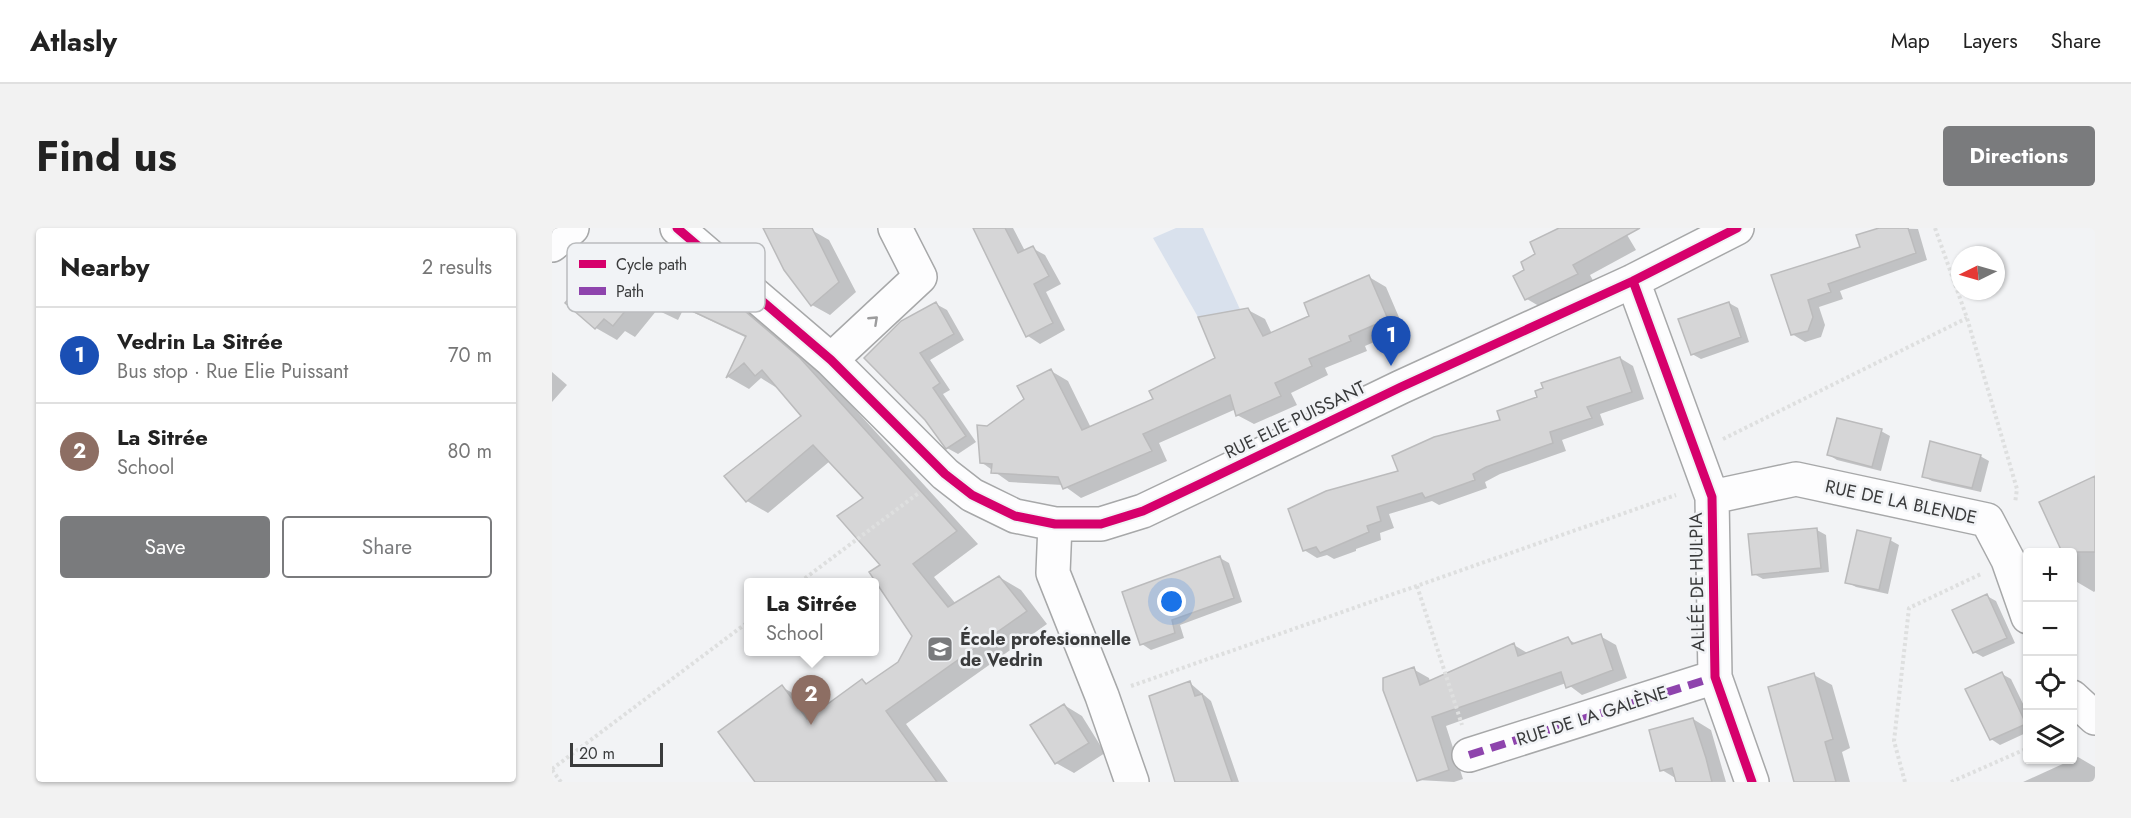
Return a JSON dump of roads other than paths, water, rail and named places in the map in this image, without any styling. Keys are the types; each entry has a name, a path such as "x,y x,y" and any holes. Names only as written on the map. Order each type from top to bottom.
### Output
{"street":[{"path":"552,245 572,228"},
{"name":"RUE ELIE PUISSANT","path":"677,228 694,243"},
{"path":"831,360 920,277 895,228"},
{"name":"RUE ELIE PUISSANT","path":"765,303 831,360 945,474 972,495 1015,516 1055,524 1101,524 1143,510 1401,387 1633,281 1737,228"},
{"name":"ALLÉE DE HULPIA","path":"1633,281 1709,491 1715,677 1752,782"},
{"name":"RUE DE LA BLENDE","path":"1709,491 1796,479 1987,520 2008,560 2023,603"},
{"path":"1055,524 1053,573 1102,696 1132,782"},
{"name":"RUE DE LA GALÈNE","path":"1469,755 1715,677"},
{"path":"2077,701 2095,717"}],"place":[{"name":"Vedrin La Sitrée","path":"1391,366"},
{"name":"École profesionnelle de Vedrin","path":"940,649"},
{"name":"La Sitrée","path":"811,725"}]}
